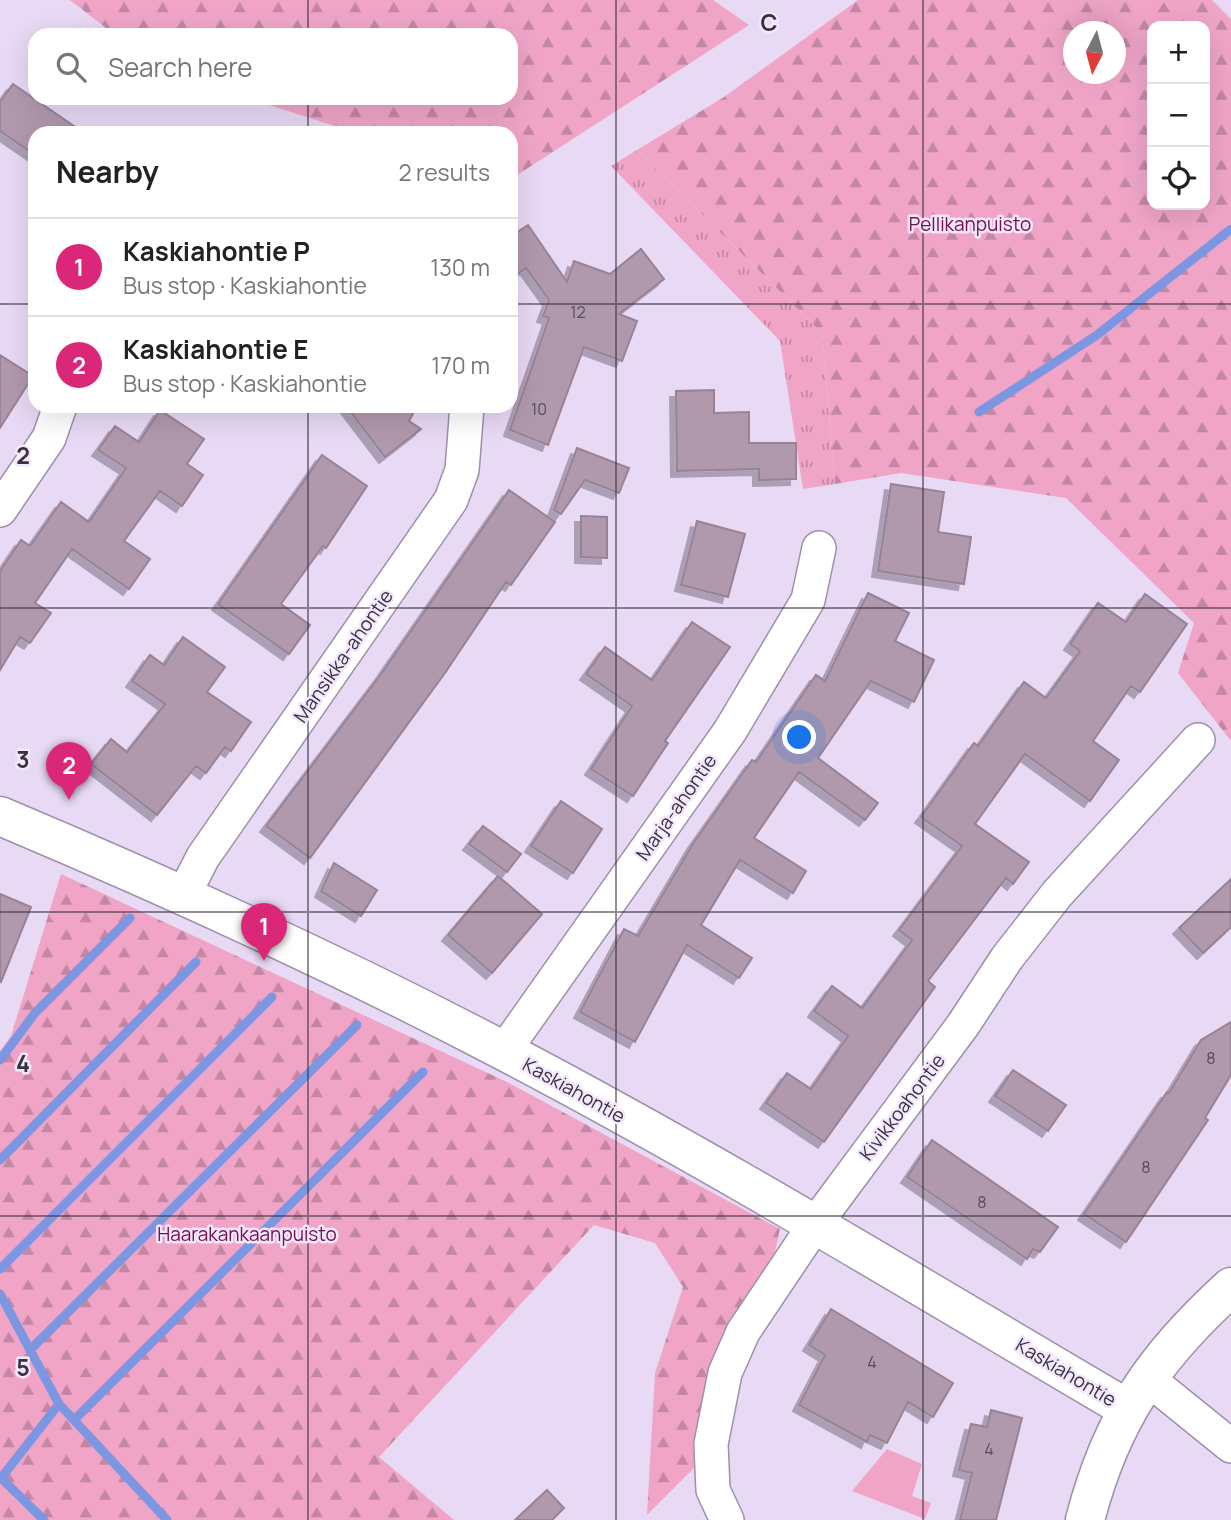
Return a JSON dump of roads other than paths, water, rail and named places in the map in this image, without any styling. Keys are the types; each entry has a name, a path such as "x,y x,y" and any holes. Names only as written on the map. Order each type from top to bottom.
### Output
{"street":[{"path":"0,510 49,438 58,413"},
{"name":"Mansikka-ahontie","path":"184,894 204,857 451,500 462,470 466,413"},
{"name":"Marja-ahontie","path":"505,1051 730,731 808,600 819,548"},
{"name":"Kivikkoahontie","path":"727,1520 717,1502 710,1469 714,1415 724,1373 743,1332 816,1223 1057,894 1198,740"},
{"name":"Kaskiahontie","path":"0,816 184,894 505,1051 816,1223 1137,1393 1231,1446"},
{"path":"1085,1520 1097,1475 1137,1393 1206,1310 1231,1287"}],"waterway":[{"path":"979,412 1097,335 1231,229"},
{"path":"0,1060 35,1013 130,918"},
{"path":"0,1160 196,962"},
{"path":"0,1269 272,997"},
{"path":"30,1350 357,1025"},
{"path":"74,1420 423,1072"},
{"path":"0,1294 59,1404 167,1520"},
{"path":"1,1478 59,1404"},
{"path":"0,1477 44,1520"}],"place":[{"name":"Kaskiahontie E","path":"69,800"},
{"name":"Kaskiahontie P","path":"264,961"}],"park label":[{"name":"Pellikanpuisto","path":"970,224"},
{"name":"Haarakankaanpuisto","path":"247,1234"}]}
